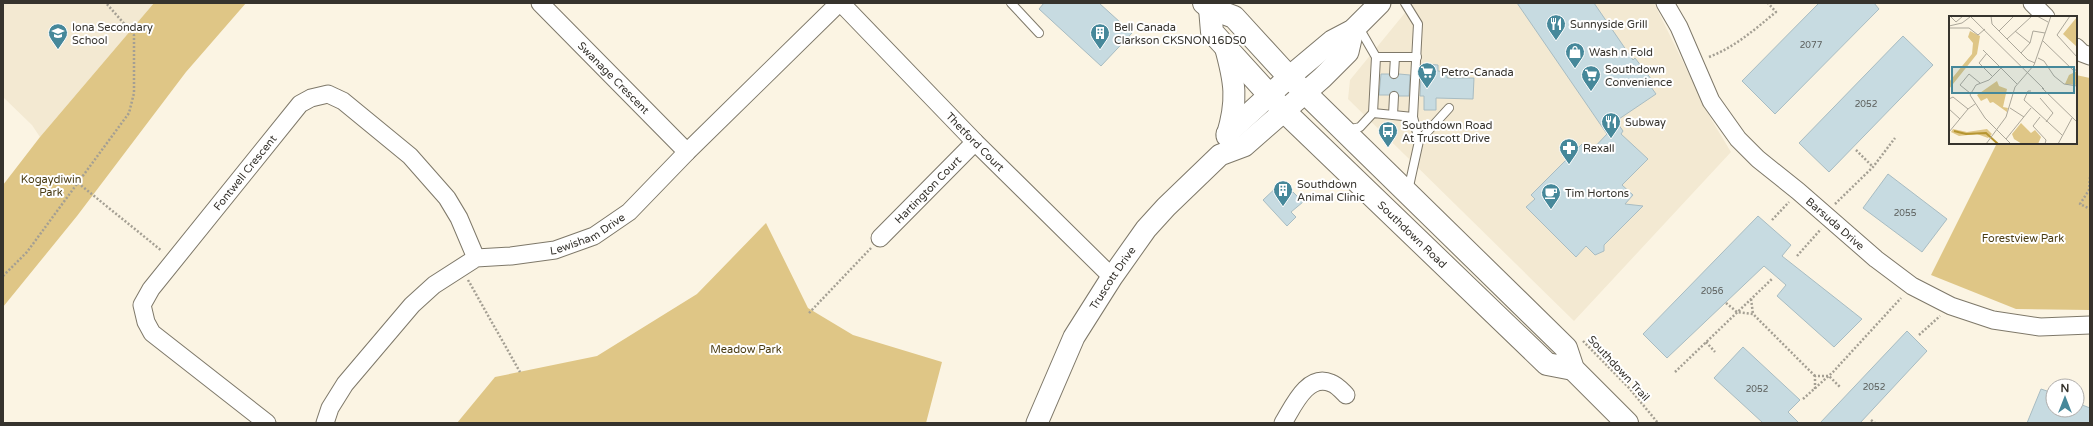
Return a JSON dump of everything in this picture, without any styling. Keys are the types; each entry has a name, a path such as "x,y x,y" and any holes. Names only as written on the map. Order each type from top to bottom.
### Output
{"main road":[{"name":"Southdown Road","path":"1207,6 1212,32 1284,110 1547,364 1573,369"},
{"name":"Southdown Road","path":"1207,6 1234,17 1289,77 1346,130 1566,348 1573,369 1627,423"}],"street":[{"name":"Swanage Crescent","path":"540,3 687,152"},
{"name":"Lewisham Drive","path":"325,423 330,408 345,384 412,305 434,285 476,258 511,256 555,250 594,236 629,212 687,152 840,3"},
{"name":"Thetford Court","path":"840,3 975,142 1112,277"},
{"name":"Truscott Drive","path":"1220,155 1228,134 1289,77 1332,41 1355,28 1380,3"},
{"name":"Barsuda Drive","path":"1666,3 1679,27 1710,101 1738,139 1758,159 1798,191 1876,259 1912,286 1951,306 1993,320 2040,327 2090,325"},
{"path":"2032,3 2045,16"},
{"name":"Truscott Drive","path":"1037,423 1074,337 1112,277 1146,229 1166,207 1220,155 1244,146 1284,110 1306,93 1348,52 1355,28"},
{"path":"1225,46 1233,74 1235,102 1228,134"},
{"path":"2077,48 2082,53 2090,56"},
{"name":"Fontwell Crescent","path":"267,423 152,333 146,322 142,305 151,290 300,104 311,98 328,94 343,101 410,156 429,176 459,218 476,258"},
{"name":"Hartington Court","path":"880,238 975,142"},
{"path":"1283,423 1303,392 1310,385 1320,380 1332,383 1346,395"}],"lane":[{"path":"1011,3 1039,33"},
{"path":"1405,3 1418,24 1413,117 1419,141 1407,191"},
{"path":"1346,130 1360,126 1373,113 1376,57 1355,28"},
{"path":"1376,57 1417,57"},
{"path":"1394,74 1395,57"},
{"path":"1393,115 1394,96"},
{"path":"1419,141 1449,108"},
{"path":"1373,113 1413,117"}],"path":[{"path":"3,276 27,252 130,113 134,93 134,35 106,3"},
{"path":"1693,63 1724,51 1746,37 1776,12 1768,3"},
{"path":"1797,256 1827,217 1873,167 1895,138"},
{"path":"1856,150 1873,167"},
{"path":"2090,177 2089,190 2080,204 2090,209"},
{"path":"78,183 174,261"},
{"path":"1772,220 1798,191"},
{"path":"809,314 880,238"},
{"path":"462,267 520,372"},
{"path":"1675,372 1773,278"},
{"path":"1803,399 1829,376 1912,286"},
{"path":"1751,298 1753,314"},
{"path":"1726,303 1738,312 1753,314 1815,376 1829,376 1840,387"},
{"path":"1919,334 1951,306"},
{"name":"Southdown Trail","path":"1581,339 1629,388 1658,423"},
{"path":"1706,342 1715,352"},
{"path":"1815,376 1815,388"},
{"path":"1871,420 1874,423"}],"shaded area":[{"name":"Iona Secondary School","path":"3,3 154,3 40,137 32,125 3,97"},
{"path":"1413,3 1654,3 1711,119 1731,152 1574,321 1348,99 1350,80"}],"green space":[{"name":"Kogaydiwin Park","path":"154,3 246,3 186,72 77,216 3,307 3,185 40,137"},
{"name":"Forestview Park","path":"2077,75 2090,78 2090,310 2016,309 1931,275 1996,144 2077,144"},
{"name":"Meadow Park","path":"766,223 808,308 853,335 942,362 926,423 457,423 495,377 597,356 697,294"}],"building":[{"name":"Bell Canada Clarkson CKSNON16DS0","path":"1044,3 1099,3 1132,33 1101,66 1039,9"},
{"path":"1517,3 1594,3 1633,60 1635,58 1655,84 1651,87 1656,94 1616,121 1623,131 1621,134 1648,159 1622,185 1633,195 1625,204 1643,206 1604,245 1604,251 1595,255 1586,246 1576,257 1526,207 1535,199 1531,195 1582,144 1590,152 1607,134"},
{"path":"1819,3 1874,3 1879,9 1775,114 1742,81"},
{"path":"1903,36 1933,65 1829,172 1799,143"},
{"path":"1425,64 1438,65 1438,71 1447,72 1447,78 1474,78 1473,99 1436,98 1436,110 1424,110 1424,96 1420,96 1421,75 1424,75"},
{"path":"1381,74 1389,74 1391,78 1394,79 1399,74 1410,75 1409,96 1399,96 1397,92 1394,91 1389,95 1379,95"},
{"path":"1888,174 1947,219 1922,252 1863,208"},
{"name":"Southdown Animal Clinic","path":"1280,184 1290,195 1293,192 1303,202 1291,212 1296,217 1287,226 1263,200"},
{"path":"1758,216 1791,245 1782,256 1862,319 1834,347 1777,296 1786,285 1764,266 1667,358 1643,334"},
{"path":"1907,331 1927,351 1860,423 1820,423"},
{"path":"1743,347 1800,400 1788,412 1799,423 1763,423 1714,378"},
{"path":"2041,389 2045,390 2045,418 2085,418 2085,406 2090,408 2090,423 2027,423"}],"place":[{"name":"Sunnyside Grill","path":"1556,41"},
{"name":"Iona Secondary School","path":"58,50"},
{"name":"Bell Canada Clarkson CKSNON16DS0","path":"1100,50"},
{"name":"Wash n Fold","path":"1575,69"},
{"name":"Petro-Canada","path":"1427,89"},
{"name":"Southdown Convenience","path":"1591,92"},
{"name":"Subway","path":"1611,139"},
{"name":"Southdown Road At Truscott Drive","path":"1388,148"},
{"name":"Rexall","path":"1569,165"},
{"name":"Southdown Animal Clinic","path":"1283,207"},
{"name":"Tim Hortons","path":"1551,210"}]}
